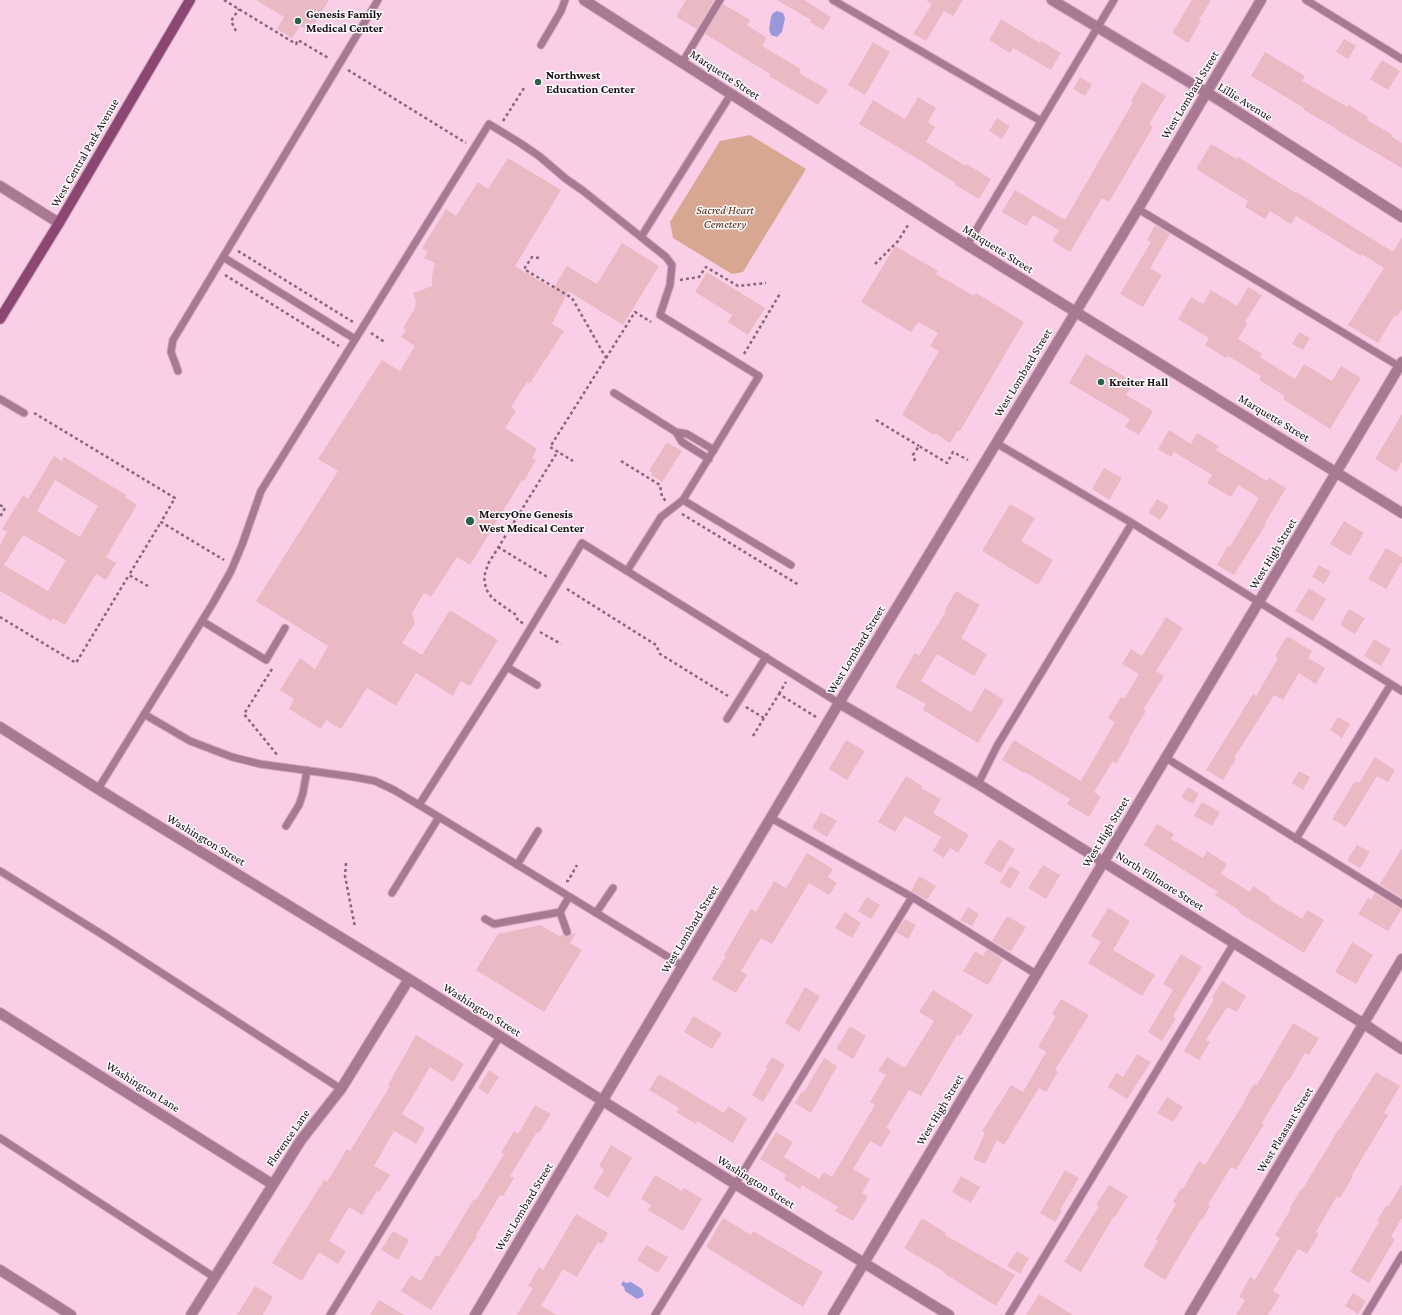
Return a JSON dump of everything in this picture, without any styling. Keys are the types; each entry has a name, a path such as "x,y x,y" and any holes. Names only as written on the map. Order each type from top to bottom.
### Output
{"main road":[{"name":"West Central Park Avenue","path":"0,319 59,223 190,0"}],"street":[{"name":"Marquette Street","path":"584,0 967,245 1402,513"},
{"name":"Lillie Avenue","path":"1052,0 1206,94 1226,104 1402,217"},
{"name":"West Lombard Street","path":"475,1315 996,442 1138,209 1261,0"},
{"path":"0,186 59,223"},
{"name":"West High Street","path":"833,1315 1401,365"},
{"name":"North Fillmore Street","path":"840,703 978,784 1402,1049"},
{"name":"Washington Street","path":"0,727 98,789 409,979 734,1184 949,1315"},
{"name":"West Pleasant Street","path":"1190,1315 1402,959"},
{"name":"Florence Lane","path":"191,1315 272,1184 301,1140 341,1089 409,979"},
{"name":"Washington Lane","path":"0,1013 272,1184"},
{"path":"0,1270 66,1314"}],"lane":[{"path":"178,371 171,352 173,340 378,0"},
{"path":"541,45 561,11 565,0"},
{"path":"682,63 720,0"},
{"path":"833,0 1041,121"},
{"path":"967,245 1114,0"},
{"path":"1306,0 1402,59"},
{"path":"642,237 731,94"},
{"path":"98,789 202,621 233,565 261,491 489,124 539,156 666,257 672,265 670,282 660,315 759,376 683,500 660,517 627,571"},
{"path":"1138,209 1401,365"},
{"path":"223,257 355,338"},
{"path":"614,393 676,432 687,434 714,450"},
{"path":"0,399 24,414"},
{"path":"676,432 682,442 708,459"},
{"path":"996,442 1132,523 1402,691"},
{"path":"683,500 791,565"},
{"path":"978,784 997,746 1132,523"},
{"path":"419,805 507,667 582,544 840,703"},
{"path":"202,621 266,660 284,628"},
{"path":"727,719 766,657"},
{"path":"507,667 537,685"},
{"path":"1296,839 1391,684"},
{"path":"144,714 175,734 209,750 232,757 260,764 375,781 419,805 517,864 682,966"},
{"path":"1166,758 1402,904"},
{"path":"286,826 299,805 303,792 306,770"},
{"path":"392,893 439,817"},
{"path":"771,818 912,897 1036,974"},
{"path":"517,864 538,831"},
{"path":"0,871 103,935 341,1089"},
{"path":"596,913 613,888"},
{"path":"485,919 494,924 560,912 569,897"},
{"path":"655,1315 734,1184 912,897"},
{"path":"560,912 567,932"},
{"path":"1009,1315 1234,943"},
{"path":"330,1315 500,1036"},
{"path":"0,1138 214,1277"},
{"path":"1366,1315 1402,1255"}],"path":[{"path":"224,0 296,44 298,40 340,64 474,147"},
{"path":"236,31 232,22 239,9"},
{"path":"498,130 524,88"},
{"path":"875,264 898,241 908,225"},
{"path":"230,246 386,343"},
{"path":"539,258 532,257 524,269 572,298 606,358 550,446 573,461"},
{"path":"670,282 699,277 706,267 738,286 766,283"},
{"path":"216,270 347,352"},
{"path":"646,319 649,313"},
{"path":"0,617 76,663 175,498 33,413"},
{"path":"876,420 947,462 954,452 968,460"},
{"path":"915,461 913,455 919,446"},
{"path":"558,451 488,564 484,577 486,589 492,598 516,615 518,621 561,644"},
{"path":"0,505 5,508 0,517"},
{"path":"161,522 233,565"},
{"path":"498,547 656,645 660,654 764,718"},
{"path":"129,575 148,586"},
{"path":"266,660 274,665 244,714 288,768"},
{"path":"753,736 779,694 816,717"},
{"path":"270,754 285,756"},
{"path":"346,863 345,876 355,927"},
{"path":"561,878 568,881 577,865"}],"green space":[{"name":"Sacred Heart Cemetery","path":"750,135 806,169 743,272 732,274 673,238 670,222 720,141"}],"water":[{"path":"777,11 783,13 785,18 782,32 777,37 771,35 769,30 771,17 773,13"},
{"path":"623,1281 626,1283 631,1282 642,1289 644,1295 637,1299 625,1291 624,1287 621,1285"}],"building":[{"name":"Genesis Family Medical Center","path":"256,0 329,0 310,31 300,26 292,38 277,29 284,17"},
{"path":"686,0 714,0 697,29 676,17"},
{"path":"777,0 804,0 831,17 823,30 810,22 811,20"},
{"path":"926,0 963,0 953,16 944,11 926,41 913,34 932,4"},
{"path":"1192,0 1211,0 1188,43 1172,33"},
{"path":"723,4 750,20 747,25 767,38 762,46 801,69 799,73 828,90 818,105 769,76 770,74 705,34"},
{"path":"1001,19 1040,43 1041,41 1061,53 1051,70 1013,48 1010,53 989,40"},
{"path":"1344,39 1356,46 1348,59 1336,52"},
{"path":"873,42 890,52 865,95 848,85"},
{"path":"1265,52 1305,76 1302,81 1348,107 1349,105 1368,117 1367,120 1393,135 1392,137 1402,143 1402,168 1335,129 1304,110 1304,108 1251,76"},
{"path":"1382,60 1400,71 1388,90 1370,79"},
{"path":"1080,77 1092,84 1085,96 1073,89"},
{"path":"1142,82 1166,96 1149,124 1153,127 1109,202 1102,198 1070,252 1052,241 1059,230 1033,215 1026,226 1002,212 1015,190 1065,220 1133,102 1131,101"},
{"path":"918,97 936,108 928,122 935,127 926,142 991,179 979,199 955,185 956,183 928,165 859,124 873,100 905,119"},
{"path":"997,118 1010,126 1002,139 989,131"},
{"path":"1211,144 1237,159 1238,157 1296,193 1297,192 1393,252 1402,237 1402,309 1397,317 1395,315 1378,343 1348,325 1384,268 1362,254 1361,256 1296,216 1291,224 1270,211 1265,219 1245,207 1248,201 1196,169"},
{"path":"508,158 561,190 515,266 553,289 567,266 597,284 622,243 659,266 623,325 568,291 552,324 564,331 530,383 527,382 511,407 516,411 505,428 537,449 532,458 536,460 524,481 522,480 470,565 457,557 431,597 424,593 412,613 415,623 402,643 422,655 450,610 498,640 470,686 461,681 453,696 416,673 396,706 367,688 341,729 326,720 321,729 289,709 294,699 280,690 300,658 315,669 328,646 256,601 338,471 318,459 382,360 400,371 415,346 401,337 406,330 403,328 415,308 416,301 413,293 432,286 432,276 435,263 424,258 428,252 422,248 446,209 456,216 478,182 488,189"},
{"path":"1155,225 1170,234 1150,268 1162,275 1143,307 1120,294 1151,242 1147,240"},
{"path":"895,246 938,271 936,274 974,296 976,293 1024,322 960,431 958,430 950,443 902,415 939,351 930,346 938,333 918,322 911,332 861,302"},
{"path":"707,272 765,308 748,335 728,322 732,315 695,292"},
{"path":"1248,287 1262,295 1245,322 1247,324 1238,339 1262,354 1260,357 1295,379 1304,364 1332,381 1341,366 1361,378 1330,429 1283,399 1285,396 1259,380 1261,376 1228,356 1226,358 1205,345 1209,338 1178,319 1191,297 1203,304 1211,290 1237,306"},
{"path":"1299,332 1310,338 1303,350 1292,344"},
{"name":"Kreiter Hall","path":"1086,354 1134,382 1126,395 1153,411 1139,435 1125,427 1130,419 1069,383"},
{"path":"1402,414 1402,462 1396,472 1375,459"},
{"path":"1169,430 1191,444 1197,433 1219,446 1216,450 1267,481 1269,478 1286,488 1265,523 1266,524 1234,575 1217,565 1228,546 1230,547 1259,498 1238,485 1231,497 1207,483 1212,475 1174,452 1171,457 1158,449"},
{"path":"667,442 682,451 662,482 651,475 652,473 649,471"},
{"path":"54,456 62,461 64,457 126,495 125,497 137,505 106,557 116,563 106,580 96,574 65,625 53,618 51,621 0,591 0,545 7,532 2,529 23,495 28,499","holes":["55,480 98,506 80,537 37,511","23,535 66,560 48,591 4,565"]},
{"path":"1104,468 1122,478 1109,500 1092,489"},
{"path":"1157,499 1169,506 1160,520 1148,513"},
{"path":"1010,504 1035,518 1021,541 1053,560 1038,585 982,551"},
{"path":"1344,521 1364,533 1350,556 1330,544"},
{"path":"1386,548 1402,557 1402,562 1386,589 1368,579"},
{"path":"1319,565 1331,572 1324,584 1312,577"},
{"path":"1309,588 1326,599 1313,621 1295,611"},
{"path":"956,591 980,605 961,638 987,654 974,676 937,654 921,681 971,712 985,688 1004,700 978,743 923,710 926,704 895,687 915,653 919,656 946,611 945,610"},
{"path":"1349,609 1365,618 1355,634 1340,625"},
{"path":"1166,617 1183,628 1156,671 1164,676 1143,710 1146,711 1116,764 1113,761 1094,792 1101,797 1089,817 1067,804 1070,799 1002,760 1014,740 1081,781 1115,722 1108,718 1121,697 1124,699 1139,674 1122,664 1131,649 1142,656"},
{"path":"1287,636 1312,651 1308,658 1325,668 1316,684 1299,673 1283,700 1274,695 1234,758 1236,759 1223,780 1206,770 1253,694 1256,696 1278,658 1275,656"},
{"path":"1374,639 1391,649 1381,666 1364,656"},
{"path":"1338,717 1350,724 1342,738 1330,730"},
{"path":"846,740 865,751 847,780 829,769"},
{"path":"1375,757 1395,770 1388,782 1377,776 1346,827 1332,819 1355,781 1359,783"},
{"path":"1299,771 1310,777 1303,790 1292,783"},
{"path":"906,776 922,786 921,788 941,799 933,813 969,835 958,853 950,848 944,858 933,851 941,837 905,816 895,832 878,822"},
{"path":"1188,787 1199,794 1193,804 1181,797"},
{"path":"1202,802 1220,812 1212,826 1194,816"},
{"path":"821,812 837,821 827,837 812,828"},
{"path":"1157,824 1174,834 1171,839 1203,858 1207,851 1227,864 1221,874 1250,892 1253,886 1270,897 1269,899 1302,919 1307,910 1324,920 1304,953 1238,912 1239,910 1215,895 1218,892 1144,845"},
{"path":"999,839 1015,849 1001,873 984,863"},
{"path":"1357,845 1370,852 1360,868 1347,860"},
{"path":"1402,848 1402,898 1380,884"},
{"path":"807,853 833,869 828,877 837,883 829,895 809,883 772,944 761,938 741,971 747,975 736,993 712,979 751,909 756,912 774,881 786,888"},
{"path":"1043,865 1060,875 1046,899 1028,888"},
{"path":"1010,866 1020,872 1010,889 1000,882"},
{"path":"919,876 936,886 927,900 911,891"},
{"path":"1375,893 1402,909 1388,931 1358,914 1368,898 1371,900"},
{"path":"867,897 880,905 871,919 858,911"},
{"path":"968,907 979,914 972,926 960,920"},
{"path":"1108,908 1130,921 1113,950 1155,975 1142,996 1088,963 1101,942 1091,936"},
{"path":"845,912 861,923 852,938 835,928"},
{"path":"1007,916 1026,927 1011,951 992,941"},
{"path":"905,919 916,925 908,939 896,932"},
{"path":"540,925 559,936 563,935 568,937 576,933 570,943 582,950 544,1012 476,970 498,934"},
{"path":"1352,942 1373,955 1356,984 1335,972"},
{"path":"987,949 1003,960 988,985 963,971 975,951 983,956"},
{"path":"1181,954 1202,967 1173,1016 1176,1018 1162,1041 1148,1032 1173,990 1163,984"},
{"path":"1222,981 1246,996 1237,1012 1227,1007 1206,1040 1210,1042 1199,1060 1184,1051 1214,999 1212,997"},
{"path":"805,987 820,996 799,1032 785,1023"},
{"path":"933,990 973,1015 960,1036 957,1035 921,1096 909,1090 886,1128 891,1131 881,1147 870,1141 853,1169 870,1179 862,1193 868,1196 853,1221 835,1211 838,1207 802,1185 800,1189 784,1179 786,1175 760,1159 776,1132 793,1142 784,1157 819,1179 824,1172 832,1177 875,1105 870,1102 886,1075 878,1071 887,1057 905,1068 934,1021 919,1012"},
{"path":"1061,999 1089,1015 1055,1070 1058,1072 1046,1092 1039,1088 1004,1145 997,1140 985,1164 973,1159 985,1133 982,1131 1011,1085 1023,1092 1046,1052 1038,1047 1056,1016 1052,1014"},
{"path":"693,1016 722,1033 712,1049 684,1032"},
{"path":"1293,1023 1319,1038 1309,1055 1305,1053 1288,1082 1287,1081 1262,1123 1264,1124 1236,1170 1231,1167 1208,1204 1210,1206 1202,1220 1201,1219 1165,1280 1143,1266 1158,1241 1155,1240 1176,1204 1173,1202 1181,1188 1183,1189 1199,1161 1205,1165 1254,1084 1257,1085"},
{"path":"850,1026 866,1036 853,1059 836,1049"},
{"path":"416,1035 464,1064 453,1082 430,1067 402,1114 425,1128 416,1144 394,1131 374,1166 390,1175 379,1192 377,1191 362,1215 349,1207 329,1241 346,1251 338,1264 319,1252 302,1281 272,1263 324,1180 327,1182 347,1149 350,1151 390,1086 388,1085"},
{"path":"1137,1054 1151,1062 1127,1099 1108,1087 1116,1073 1123,1077"},
{"path":"772,1057 785,1065 763,1102 752,1095"},
{"path":"824,1058 837,1066 811,1113 795,1103 802,1091 804,1092"},
{"path":"489,1070 499,1077 488,1094 478,1088"},
{"path":"1376,1072 1400,1086 1384,1113 1388,1115 1352,1175 1353,1176 1340,1198 1337,1196 1316,1232 1319,1234 1307,1254 1298,1249 1273,1291 1280,1295 1268,1315 1236,1315 1245,1300 1239,1297 1250,1277 1255,1280 1280,1238 1275,1235 1301,1189 1302,1190 1338,1130"},
{"path":"659,1074 724,1113 728,1106 747,1118 733,1143 697,1121 696,1124 676,1112 679,1108 649,1090"},
{"path":"1167,1097 1183,1107 1173,1122 1157,1113"},
{"path":"535,1105 551,1114 539,1133 537,1132 510,1176 514,1178 503,1196 500,1195 476,1235 477,1236 431,1310 401,1291 411,1275 421,1281 436,1255 439,1257 474,1199 476,1200 504,1154 501,1153 514,1131 518,1134"},
{"path":"611,1145 632,1158 608,1198 593,1188 604,1170 599,1166"},
{"path":"1065,1170 1079,1178 1060,1210 1062,1211 1055,1222 1040,1213"},
{"path":"655,1175 682,1191 684,1188 702,1199 683,1231 648,1210 651,1205 641,1199"},
{"path":"961,1176 980,1187 971,1203 952,1192"},
{"path":"1402,1184 1402,1218 1391,1237 1395,1239 1369,1283 1350,1272 1379,1222 1377,1221 1386,1206 1388,1207"},
{"path":"1109,1185 1128,1196 1115,1217 1114,1216 1081,1272 1064,1262 1099,1206 1096,1205"},
{"path":"576,1214 608,1233 602,1244 598,1242 577,1277 563,1269 541,1306 557,1315 517,1315 533,1288 528,1286 539,1267 543,1270"},
{"path":"723,1218 751,1235 753,1231 823,1272 803,1307 706,1247"},
{"path":"922,1218 946,1233 945,1235 1015,1275 996,1306 945,1274 946,1273 904,1248"},
{"path":"393,1231 409,1240 398,1260 381,1250"},
{"path":"646,1245 668,1257 658,1273 637,1260"},
{"path":"1017,1251 1029,1258 1020,1274 1007,1266"},
{"path":"255,1286 273,1297 263,1315 237,1315"},
{"path":"1353,1293 1366,1301 1358,1314 1345,1306"},
{"path":"1039,1294 1073,1315 1026,1315"},
{"path":"379,1300 404,1315 370,1315"}],"place":[{"name":"Genesis Family Medical Center","path":"298,21"},
{"name":"Northwest Education Center","path":"538,82"},
{"name":"Kreiter Hall","path":"1101,382"},
{"name":"MercyOne Genesis West Medical Center","path":"470,521"}]}
